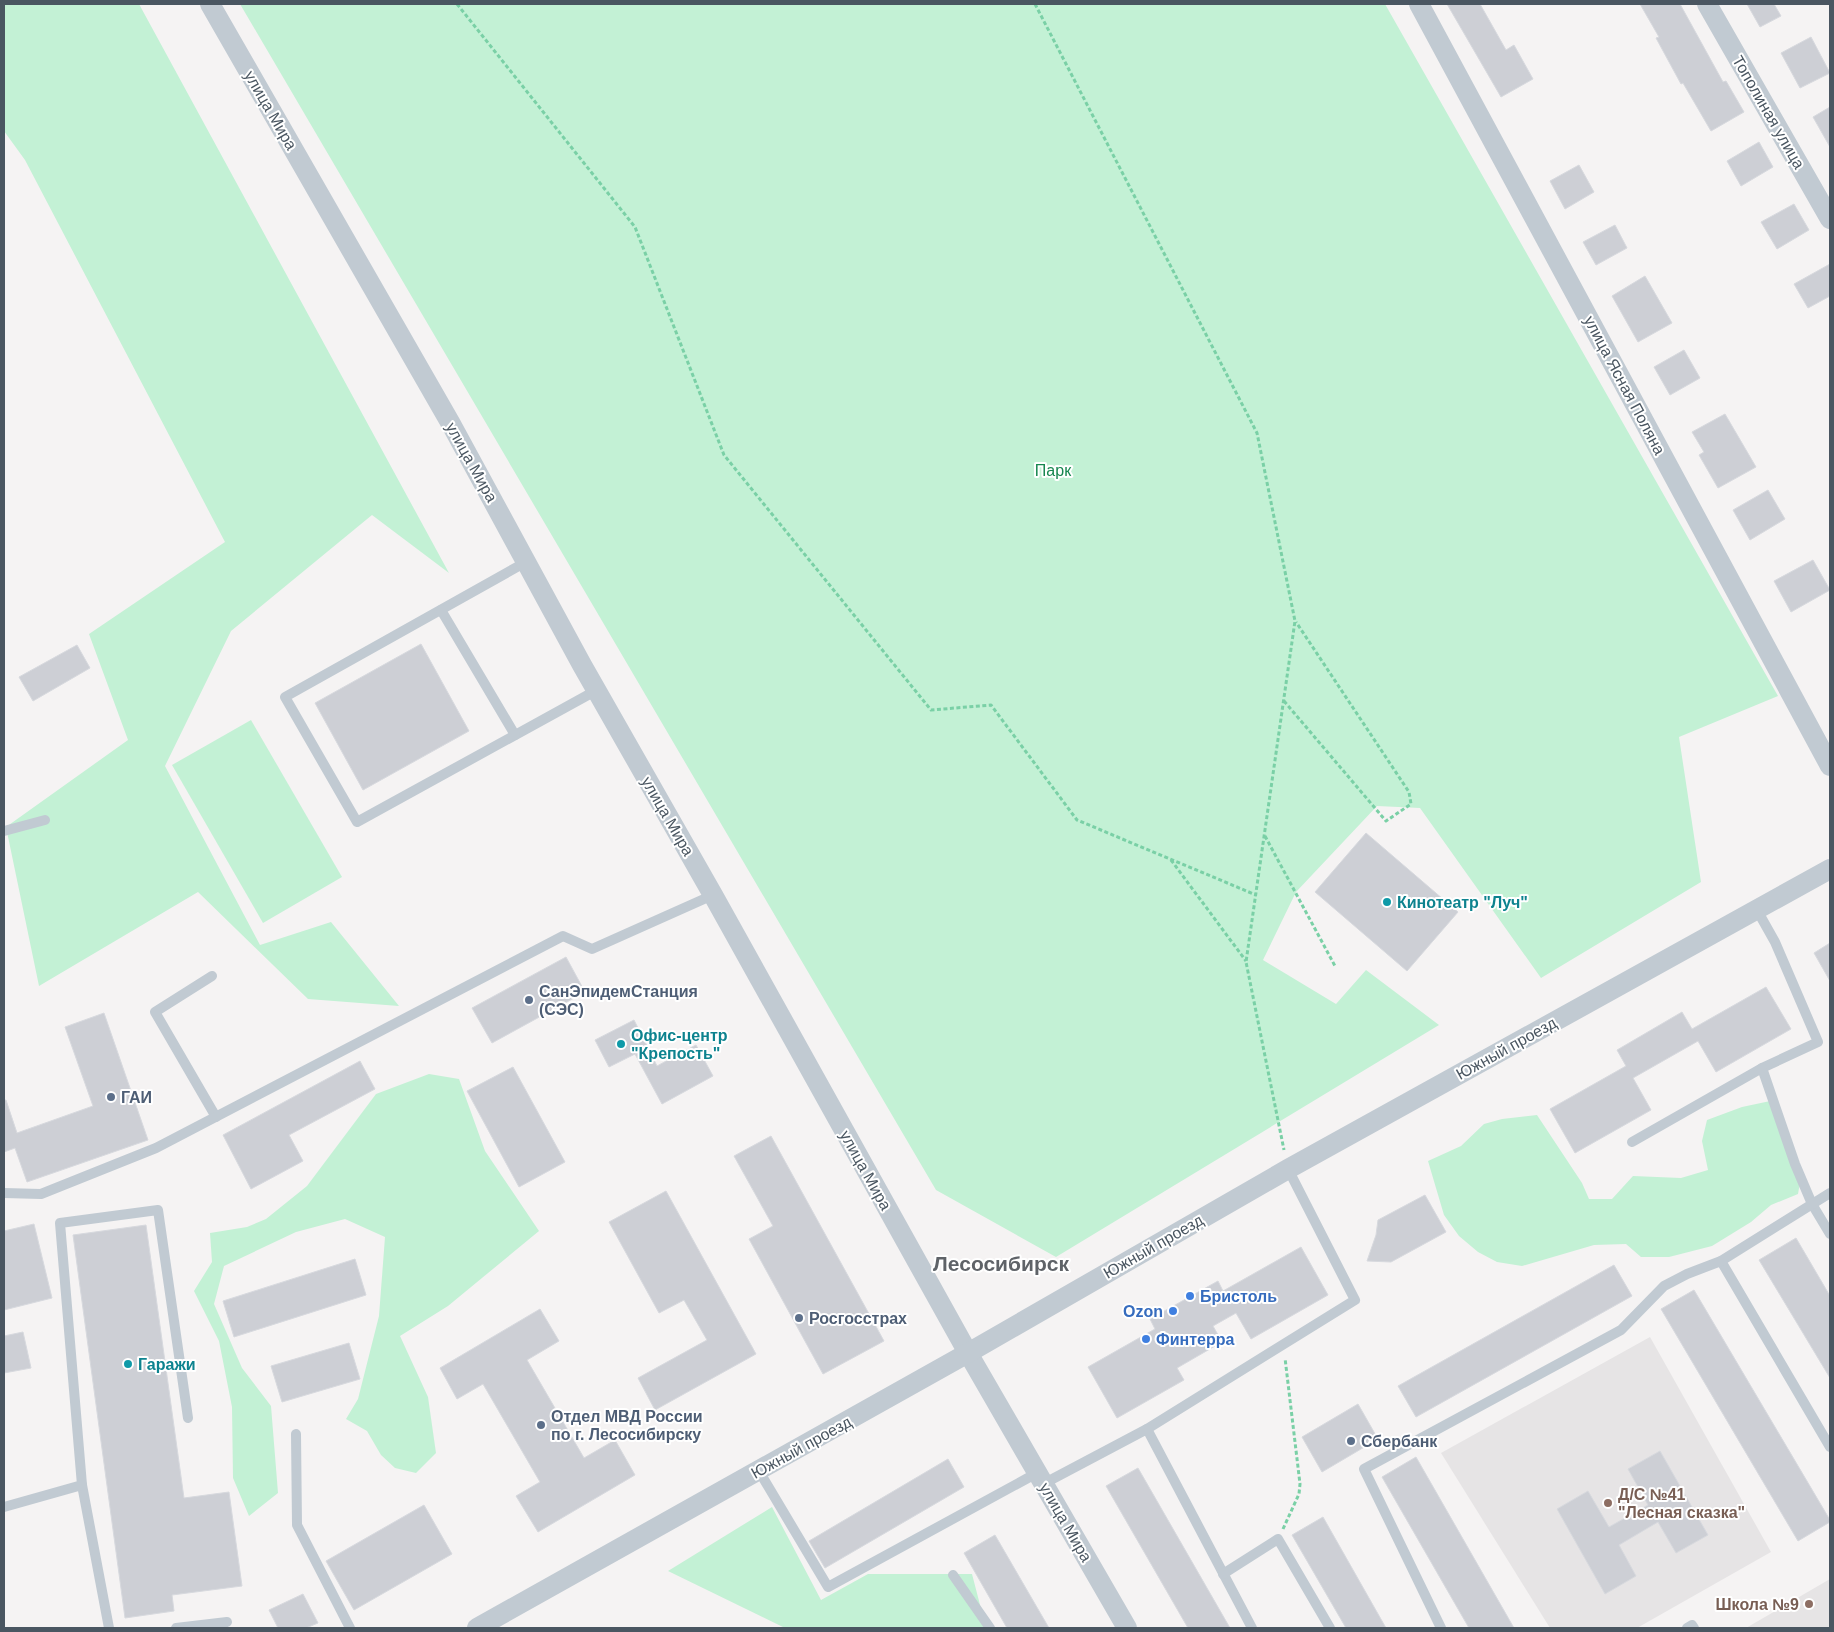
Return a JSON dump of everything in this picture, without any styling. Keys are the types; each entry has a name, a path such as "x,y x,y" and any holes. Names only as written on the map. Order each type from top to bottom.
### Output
{"street":[{"name":"улица Мира","path":"210,4 451,424 596,690 713,894 968,1353 1127,1628"},
{"name":"улица Ясная Поляна","path":"1419,4 1830,766"},
{"name":"Тополиная улица","path":"1707,4 1830,219"},
{"name":"Южный проезд","path":"477,1628 968,1353 1288,1169 1830,869"}],"lane":[{"path":"526,562 285,697 357,822 596,690"},
{"path":"441,610 515,735"},
{"path":"4,831 45,820"},
{"path":"4,1194 40,1194 156,1148 563,936 592,949 713,894"},
{"path":"1632,1142 1762,1068 1818,1042 1776,942 1757,910"},
{"path":"212,976 154,1012 216,1117"},
{"path":"1762,1068 1795,1164 1812,1204 1830,1234"},
{"path":"759,1471 828,1587 1040,1478 1147,1429 1355,1300 1288,1169"},
{"path":"1441,1628 1364,1469 1621,1330 1664,1286 1687,1274 1721,1261 1830,1193"},
{"path":"109,1628 82,1484 60,1223 158,1210 188,1418"},
{"path":"1721,1261 1830,1447"},
{"path":"1147,1429 1252,1628"},
{"path":"296,1434 297,1525 350,1628"},
{"path":"4,1508 82,1484"},
{"path":"1223,1574 1278,1539 1330,1628"},
{"path":"953,1575 990,1628"},
{"path":"176,1628 227,1622"},
{"path":"1687,1628 1692,1626 1694,1628"}],"path":[{"path":"457,4 635,227 724,456 931,710 991,705 1077,820 1256,895"},
{"path":"1035,4 1257,433 1295,621 1246,962 1288,1169"},
{"path":"1284,700 1386,821 1411,804 1409,792 1295,621"},
{"path":"1264,836 1335,966"},
{"path":"1170,859 1246,962"},
{"path":"1278,1539 1299,1494 1300,1484 1284,1344"}],"shaded area":[{"name":"Д/С №41 \"Лесная сказка\"","path":"1650,1337 1771,1552 1637,1628 1550,1628 1441,1453"},
{"name":"Школа №9","path":"1830,1579 1830,1628 1746,1628"}],"green space":[{"path":"4,4 139,4 449,573 372,515 231,631 165,766 260,945 331,922 399,1006 308,999 198,892 39,986 6,827 128,740 89,634 225,542 25,160 4,131"},
{"name":"Парк","path":"240,4 1385,4 1778,696 1679,737 1701,882 1541,978 1420,808 1377,806 1296,892 1263,960 1336,1004 1366,970 1439,1025 1056,1257 936,1190"},
{"path":"251,720 342,877 263,923 172,765"},
{"path":"429,1074 459,1079 485,1151 539,1231 448,1306 400,1336 428,1397 436,1453 416,1473 395,1468 381,1455 367,1431 346,1419 358,1399 379,1316 385,1237 345,1219 296,1232 224,1266 214,1304 242,1368 271,1406 278,1493 249,1516 233,1478 232,1407 219,1341 194,1291 212,1262 210,1233 247,1227 266,1219 307,1186 376,1094"},
{"path":"1775,1100 1801,1177 1798,1194 1771,1205 1751,1222 1712,1246 1669,1257 1641,1257 1626,1244 1594,1245 1522,1266 1497,1262 1478,1252 1459,1236 1444,1215 1428,1161 1461,1146 1484,1124 1502,1119 1537,1115 1582,1183 1589,1199 1612,1199 1633,1176 1681,1178 1708,1170 1702,1141 1707,1120 1742,1107"},
{"path":"772,1507 821,1600 868,1574 972,1574 986,1628 785,1628 668,1571"}],"building":[{"path":"1447,4 1480,4 1506,50 1514,45 1533,79 1501,97"},
{"path":"1640,4 1680,4 1723,82 1726,81 1744,112 1711,131 1683,83 1681,84 1656,38 1659,37"},
{"path":"1747,4 1774,4 1781,16 1760,27"},
{"path":"1811,37 1830,73 1800,88 1781,53"},
{"path":"1830,107 1830,147 1813,117"},
{"path":"1759,142 1773,167 1741,186 1727,161"},
{"path":"1579,165 1594,192 1565,209 1550,181"},
{"path":"1794,204 1809,230 1777,249 1761,222"},
{"path":"1615,225 1627,248 1596,265 1583,242"},
{"path":"1830,264 1830,296 1808,308 1794,284"},
{"path":"1645,276 1672,323 1638,342 1612,296"},
{"path":"1684,350 1700,378 1670,395 1654,367"},
{"path":"1725,414 1756,467 1718,488 1699,455 1704,452 1692,432"},
{"path":"1768,490 1785,519 1750,540 1733,510"},
{"path":"1813,560 1830,590 1791,612 1774,581"},
{"path":"421,644 469,731 363,790 315,703"},
{"path":"77,645 90,668 33,701 19,677"},
{"name":"Кинотеатр \"Луч\"","path":"1366,833 1458,912 1407,971 1315,892"},
{"path":"1830,943 1830,981 1814,953"},
{"name":"СанЭпидемСтанция (СЭС)","path":"566,957 585,992 492,1043 472,1008"},
{"path":"1766,987 1791,1029 1716,1072 1698,1041 1633,1078 1651,1110 1575,1153 1550,1109 1626,1066 1617,1050 1682,1012 1692,1029"},
{"name":"ГАИ","path":"104,1013 148,1140 27,1182 15,1148 4,1152 4,1100 6,1100 17,1133 93,1106 65,1027"},
{"path":"634,1020 657,1066 696,1045 713,1076 662,1104 635,1054 609,1067 595,1040"},
{"path":"360,1061 375,1089 289,1135 303,1161 251,1189 223,1135"},
{"path":"513,1067 565,1162 519,1187 467,1091"},
{"path":"771,1136 884,1341 823,1374 749,1239 773,1226 734,1156"},
{"path":"666,1191 756,1354 655,1410 638,1378 707,1340 684,1300 659,1313 609,1222"},
{"path":"1425,1195 1446,1232 1391,1262 1367,1261 1376,1235 1378,1220"},
{"path":"34,1224 52,1298 4,1310 4,1231"},
{"name":"Гаражи","path":"146,1225 184,1498 229,1492 242,1586 172,1595 174,1611 125,1618 73,1235"},
{"path":"1796,1238 1830,1296 1830,1378 1759,1260"},
{"path":"1301,1247 1328,1295 1251,1339 1236,1313 1213,1326 1222,1342 1177,1368 1184,1380 1117,1418 1088,1367 1155,1329 1150,1319 1218,1281 1223,1291"},
{"path":"355,1259 366,1295 234,1337 223,1301"},
{"path":"1614,1265 1632,1296 1416,1417 1398,1386"},
{"path":"1694,1290 1830,1520 1830,1522 1798,1541 1661,1309"},
{"path":"540,1309 559,1341 527,1360 584,1458 615,1440 635,1475 538,1532 516,1496 540,1482 483,1384 457,1399 440,1368"},
{"path":"23,1332 31,1368 4,1373 4,1336"},
{"path":"349,1343 360,1379 282,1402 271,1366"},
{"path":"1358,1404 1378,1439 1322,1472 1302,1437"},
{"path":"1660,1451 1708,1535 1676,1553 1658,1522 1619,1545 1636,1576 1605,1594 1557,1509 1588,1491 1609,1527 1648,1505 1628,1469"},
{"path":"1416,1457 1514,1628 1469,1628 1382,1477"},
{"path":"948,1459 964,1487 825,1568 809,1541"},
{"path":"1138,1468 1230,1628 1188,1628 1106,1486"},
{"path":"424,1505 452,1554 354,1610 326,1561"},
{"path":"1323,1517 1386,1628 1346,1628 1292,1535"},
{"path":"995,1535 1049,1628 1007,1628 964,1553"},
{"path":"303,1594 318,1623 306,1628 278,1628 269,1610"}],"place":[{"name":"Кинотеатр \"Луч\"","path":"1387,902"},
{"name":"СанЭпидемСтанция (СЭС)","path":"529,1000"},
{"name":"Офис-центр \"Крепость\"","path":"621,1044"},
{"name":"ГАИ","path":"111,1097"},
{"name":"Бристоль","path":"1190,1296"},
{"name":"Ozon","path":"1173,1311"},
{"name":"Росгосстрах","path":"799,1318"},
{"name":"Финтерра","path":"1146,1339"},
{"name":"Гаражи","path":"128,1364"},
{"name":"Отдел МВД России по г. Лесосибирску","path":"541,1425"},
{"name":"Сбербанк","path":"1351,1441"},
{"name":"Д/С №41 \"Лесная сказка\"","path":"1608,1503"},
{"name":"Школа №9","path":"1809,1604"}],"district":[{"name":"Лесосибирск","path":"1001,1264"}]}
